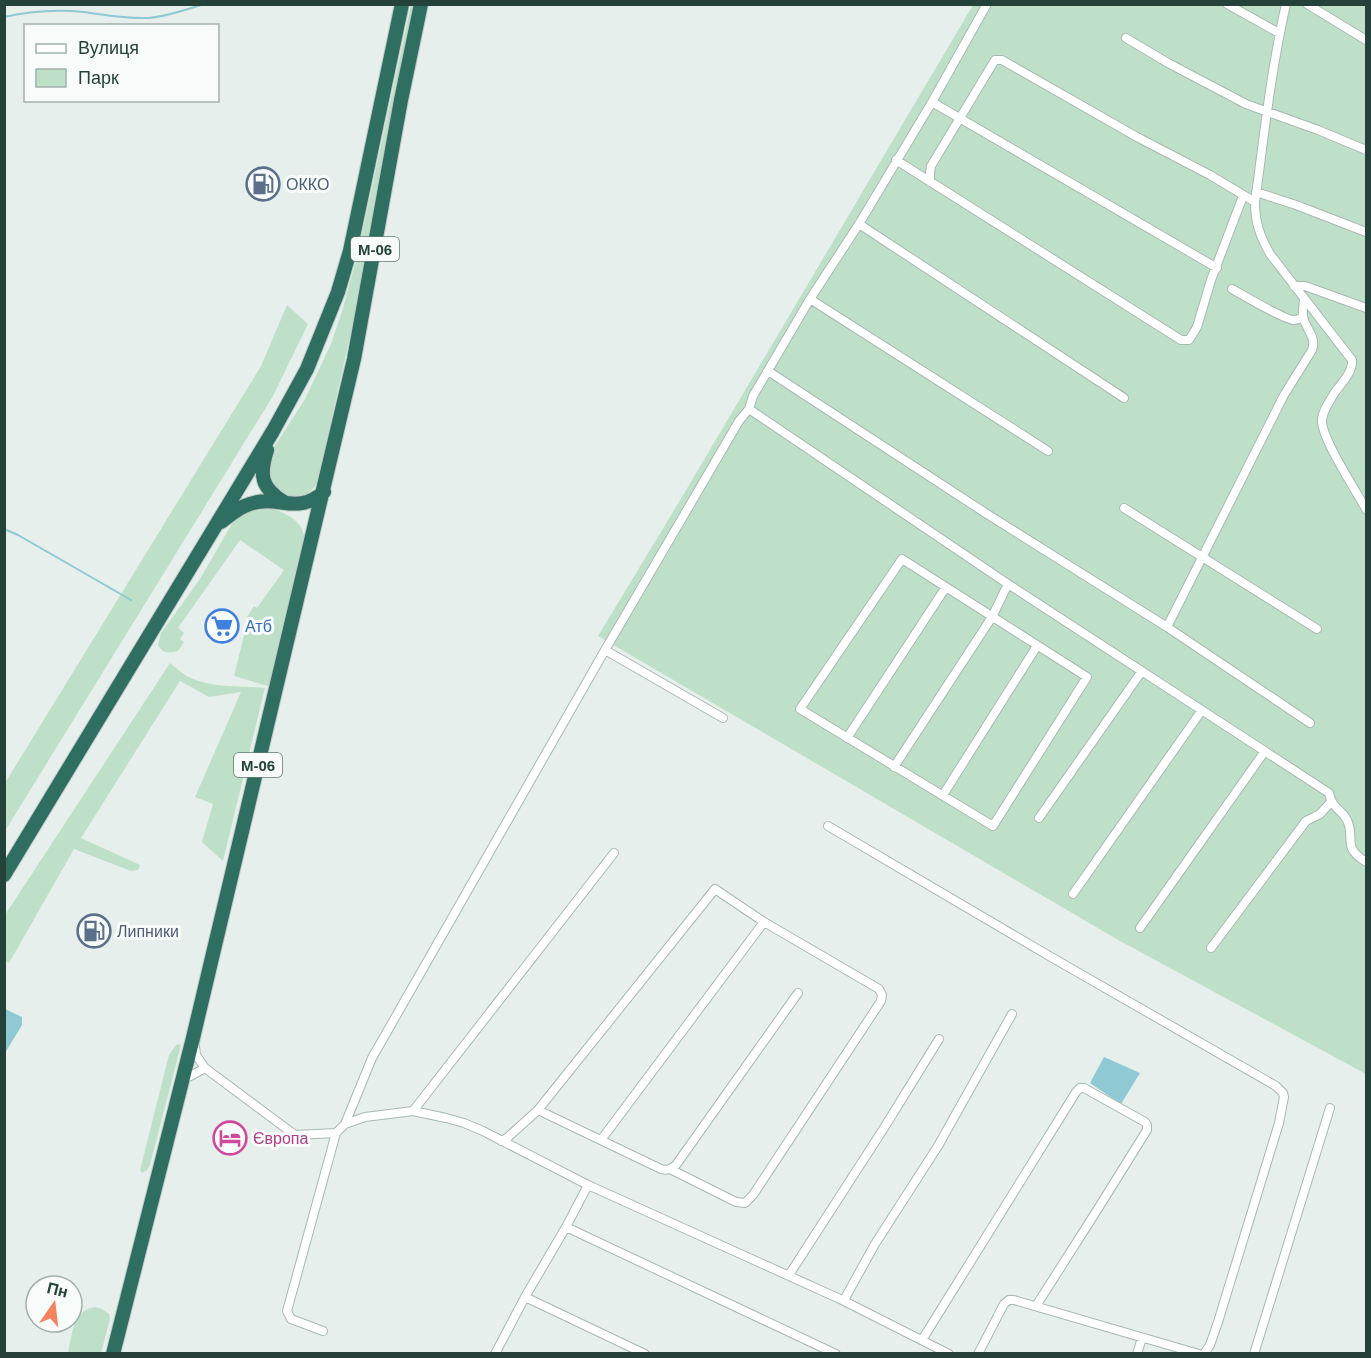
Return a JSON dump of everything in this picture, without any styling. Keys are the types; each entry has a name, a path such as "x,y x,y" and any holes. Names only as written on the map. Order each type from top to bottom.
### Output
{"highway":[{"name":"М-06","path":"4,874 273,431 307,369 338,292 347,261 402,4"},
{"name":"М-06","path":"113,1353 183,1081 324,492 354,359 401,100 421,4"},
{"path":"273,431 262,473 264,484 269,491 286,504"},
{"path":"216,526 239,508 250,504 266,501 304,504 324,492"}],"street":[{"path":"323,1331 291,1319 287,1311 336,1133 345,1124 372,1058 605,650 739,422 749,409 753,396 932,102 987,4"},
{"path":"1227,4 1279,33"},
{"path":"1286,4 1279,33 1267,112 1255,216 1260,236 1270,254 1352,360 1351,369 1328,402 1322,420 1323,429 1332,448 1366,508"},
{"path":"1307,4 1366,40"},
{"path":"1126,38 1246,104 1366,150"},
{"path":"930,182 931,166 995,60 1002,60 1255,202"},
{"path":"932,102 1217,268"},
{"path":"897,160 1181,340 1190,340 1194,335 1243,196"},
{"path":"1256,192 1366,232"},
{"path":"859,224 1124,398"},
{"path":"1294,286 1305,286 1366,308"},
{"path":"1232,289 1283,317 1297,320 1303,317"},
{"path":"810,299 1048,451"},
{"path":"1167,627 1284,395 1314,345 1303,317 1304,300"},
{"path":"768,371 987,514 1167,627 1310,723"},
{"path":"749,409 1008,584 1329,793 1331,802 1346,818 1349,825 1350,846 1366,862"},
{"path":"1124,508 1317,629"},
{"path":"902,559 946,587 1087,678 993,826 800,709 902,559"},
{"path":"894,767 992,617 1008,584"},
{"path":"848,738 946,587"},
{"path":"943,795 1037,646"},
{"path":"605,650 723,718"},
{"path":"1039,818 1142,671"},
{"path":"1073,894 1202,710"},
{"path":"1140,928 1265,751"},
{"path":"1211,948 1306,820 1320,814 1331,802"},
{"path":"828,825 1051,957 1270,1082 1283,1093 1284,1101 1279,1123 1248,1227 1210,1346 1202,1353 1142,1338 1014,1300 1009,1300 1004,1304 978,1353"},
{"path":"413,1111 614,853"},
{"path":"501,1141 538,1110 715,889 764,922 879,989 882,995 881,1001 753,1195 745,1203 736,1202 670,1169"},
{"path":"601,1140 764,922"},
{"path":"538,1110 661,1169 670,1169 676,1165 798,993"},
{"path":"844,1300 875,1244 938,1146 1012,1014"},
{"path":"193,1038 196,1055 205,1068 295,1135 336,1133"},
{"path":"789,1275 939,1039"},
{"path":"183,1081 205,1068"},
{"path":"922,1340 1076,1092 1084,1088 1145,1122 1146,1130 1036,1306"},
{"path":"1254,1353 1330,1108"},
{"path":"345,1124 365,1117 413,1111 464,1123 588,1185 844,1300 949,1353"},
{"path":"495,1353 588,1185"},
{"path":"566,1227 836,1353"},
{"path":"525,1297 645,1353"},
{"path":"1137,1353 1142,1338"}],"green space":[{"path":"411,5 417,5 356,310 317,483 302,497 291,497 273,489 266,465 269,455 305,399 331,344 343,308 358,253"},
{"path":"973,5 1366,5 1366,1074 1120,941 598,636"},
{"path":"287,305 308,324 273,396 5,831 5,783 261,366"},
{"path":"265,506 286,514 297,522 304,534 305,542 271,687 234,676 247,617 254,606 257,608 284,570 240,540 178,628 184,633 180,639 184,642 178,651 167,652 158,645 161,633 200,579 239,513"},
{"path":"170,663 186,676 198,681 226,686 265,688 223,861 202,842 213,804 195,797 241,692 209,697 180,681 81,838 140,865 138,870 131,871 74,849 9,963 5,961 5,915"},
{"path":"177,1044 181,1045 150,1165 142,1173 140,1170 169,1055"},
{"path":"96,1307 109,1314 110,1319 101,1353 68,1353 72,1334 84,1334 84,1311"}],"water":[{"path":"5,1009 22,1017 22,1025 5,1053"},
{"path":"1104,1057 1140,1073 1121,1104 1090,1083"}],"waterway":[{"path":"4,17 34,12 64,11 149,18 204,4"},
{"path":"4,529 131,600"}],"place":[{"name":"ОККО","path":"263,184"},
{"name":"Атб","path":"222,626"},
{"name":"Липники","path":"94,931"},
{"name":"Європа","path":"230,1138"}]}
